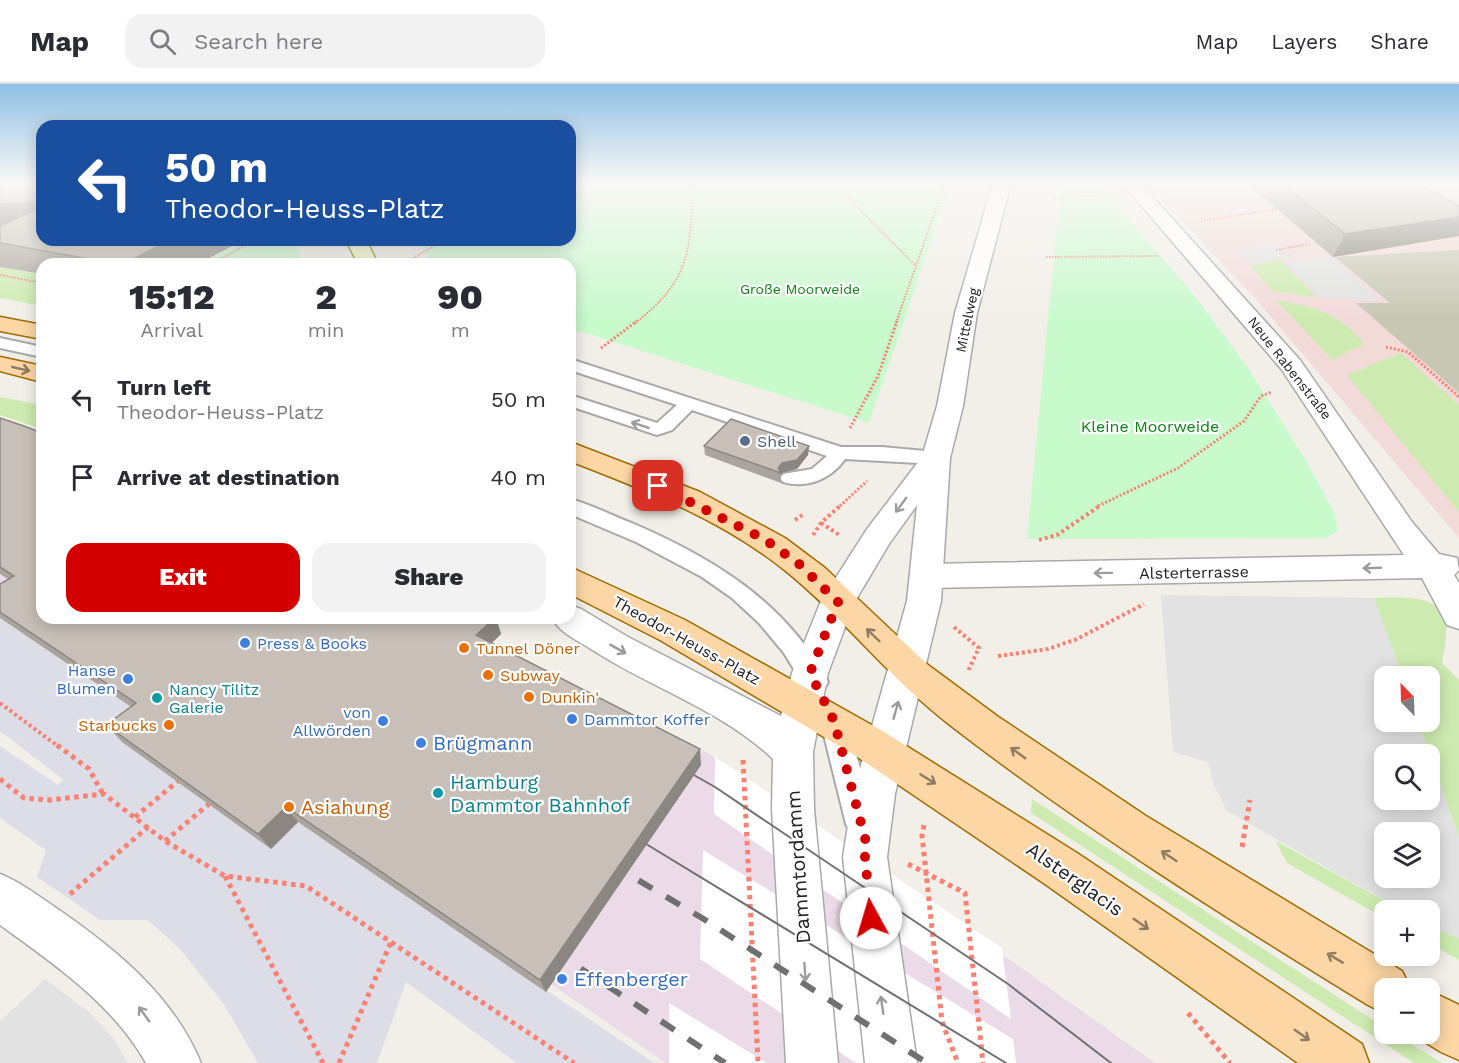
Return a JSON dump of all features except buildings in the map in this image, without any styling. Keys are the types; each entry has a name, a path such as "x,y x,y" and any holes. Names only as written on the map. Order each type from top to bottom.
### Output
{"main road":[{"path":"0,324 36,332"},
{"path":"0,364 36,373"},
{"path":"576,453 638,476 764,539 799,564 909,669 982,727 1129,831 1374,981"},
{"name":"Theodor-Heuss-Platz","path":"576,582 816,699"},
{"name":"Alsterglacis","path":"816,699 884,752 972,808 1343,1063"},
{"path":"1440,1022 1459,1034"}],"street":[{"name":"Mittelweg","path":"909,669 928,576 936,458 950,406 966,313 989,229"},
{"name":"Neue Rabenstraße","path":"1172,229 1304,382 1401,530 1445,566 1459,616"},
{"name":"Mittelweg","path":"838,602 878,537 936,458"},
{"name":"Alsterterrasse","path":"928,576 1445,566"},
{"name":"Dammtordamm","path":"812,1063 793,809 793,752 816,699 838,602"},
{"path":"576,622 615,647 766,727 793,752"},
{"path":"891,1063 873,938 865,857 884,752 909,669"},
{"path":"19,910 96,966 137,1004 165,1043 175,1063"}],"lane":[{"path":"0,343 36,351"},
{"path":"576,366 689,404 737,425 821,451 936,458"},
{"path":"576,402 657,429 665,426 689,404"},
{"path":"790,478 811,476 828,469 821,451"},
{"path":"576,508 655,540 720,576 766,612 816,699 866,842"}],"path":[{"path":"600,349 635,323 675,285 690,245 691,229"},
{"path":"879,229 916,265"},
{"path":"850,429 878,376 929,229"},
{"path":"1276,250 1309,244"},
{"path":"223,258 244,246"},
{"path":"413,258 434,246"},
{"path":"1046,257 1135,257 1194,253"},
{"path":"0,275 36,282"},
{"path":"1386,347 1408,352 1459,397"},
{"path":"1030,540 1057,535 1094,508 1178,468 1244,421 1261,396 1304,382"},
{"path":"821,523 872,477 882,453"},
{"path":"998,656 1058,646 1134,611 1159,595 1160,572"},
{"path":"0,703 89,769 104,794 165,841 225,876 306,886 574,1063"},
{"path":"745,716 741,733 758,1063"},
{"path":"0,779 24,798 49,800 104,794"},
{"path":"135,817 178,781"},
{"path":"1242,847 1250,800"},
{"path":"165,841 209,804"},
{"path":"19,910 148,827"},
{"path":"225,876 323,1063"},
{"path":"965,892 983,1063"},
{"path":"930,910 942,1022 958,1063"},
{"path":"339,1063 391,942"}],"shaded area":[{"path":"1189,229 1459,229 1459,538 1254,297"},
{"path":"1272,244 1295,257 1251,264 1237,250"},
{"path":"1459,250 1459,393 1356,303 1390,303 1335,257"},
{"path":"1331,257 1380,301 1318,297 1285,262"},
{"path":"0,419 36,430 36,624 455,624 709,754 865,857 1155,1063 666,1063 0,606"},
{"path":"1161,595 1374,598 1398,666 1374,666 1374,732 1421,732 1426,744 1374,744 1374,810 1440,810 1440,784 1459,838 1459,938 1440,930 1440,900 1383,900 1227,811 1214,785 1208,762 1173,752"},
{"path":"0,618 149,720 271,848 298,822 654,1063 517,1063 406,982 377,1063 258,1063 225,1006 181,950 148,920 100,920 37,877 46,850 0,818 0,746 58,785 64,780 0,731"},
{"path":"45,979 90,1013 114,1039 128,1063 0,1063 0,1021"}],"green space":[{"name":"Große Moorweide","path":"576,229 935,229 869,423 576,330 576,258 428,258 422,246 576,246"},
{"name":"Kleine Moorweide","path":"1057,229 1137,229 1193,294 1248,368 1305,459 1334,512 1338,531 1325,538 1027,539"},
{"path":"230,246 298,246 302,258 208,258"},
{"path":"1280,259 1316,297 1273,291 1250,266"},
{"path":"0,267 36,273 36,305 0,298"},
{"path":"1276,300 1314,308 1335,318 1355,333 1364,344 1332,360"},
{"path":"1401,353 1459,405 1459,512 1347,375"},
{"path":"0,397 36,404 36,427 0,415"},
{"path":"1374,598 1418,599 1437,607 1443,614 1446,634 1442,663 1459,680 1459,838 1440,784 1440,744 1426,744 1422,732 1440,732 1440,666 1398,666"},
{"path":"1032,799 1374,1021 1374,1037 1031,813"},
{"path":"1276,841 1383,900 1374,900 1374,912 1287,863"},
{"path":"1440,930 1459,938 1459,960 1440,950"},
{"path":"1385,1044 1411,1044 1442,1063 1414,1063"}],"pier":[{"path":"715,757 1002,948 1011,1019 714,814"},
{"path":"703,850 1013,1039 1016,1063 856,1063 700,959"},
{"path":"669,1003 767,1063 669,1063"}],"tram line":[{"path":"678,766 715,787 1008,984 1111,1063"},
{"path":"633,836 1006,1063"}],"railway":[{"path":"611,864 702,918 927,1063"},
{"path":"554,951 725,1063"}],"place":[{"name":"Shell","path":"745,441"},
{"name":"Press & Books","path":"245,643"},
{"name":"Tunnel Döner","path":"464,648"},
{"name":"Subway","path":"488,675"},
{"name":"Hanse Blumen","path":"128,679"},
{"name":"Dunkin'","path":"529,697"},
{"name":"Nancy Tilitz Galerie","path":"157,698"},
{"name":"Dammtor Koffer","path":"572,719"},
{"name":"von Allwörden","path":"383,721"},
{"name":"Starbucks","path":"169,725"},
{"name":"Brügmann","path":"421,743"},
{"name":"Hamburg Dammtor Bahnhof","path":"438,793"},
{"name":"Asiahung","path":"289,807"},
{"name":"Effenberger","path":"562,979"}],"route":[{"path":"658,486 764,539 799,564 838,602 810,673 834,721 866,842 865,857 871,918"}]}
